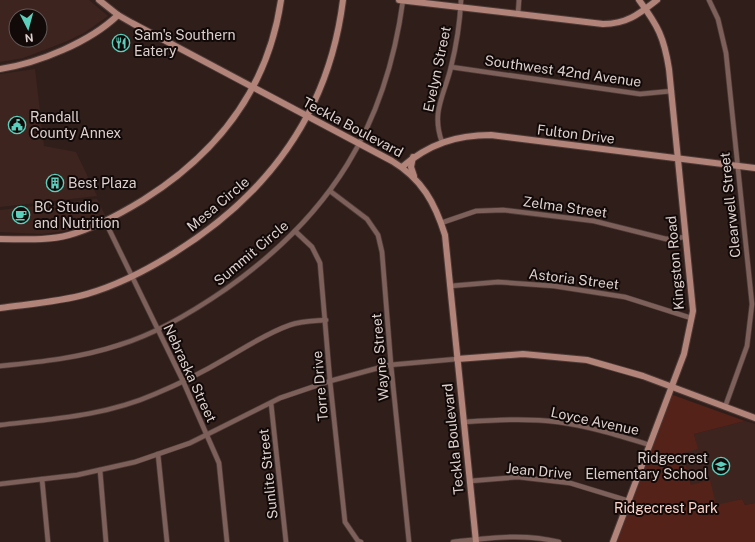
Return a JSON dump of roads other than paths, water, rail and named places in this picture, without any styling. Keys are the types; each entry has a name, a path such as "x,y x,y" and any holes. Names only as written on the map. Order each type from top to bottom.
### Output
{"street":[{"name":"Teckla Boulevard","path":"99,0 118,15 402,167 414,178 428,196 434,206 445,235 476,541"},
{"path":"0,239 39,239 62,236 86,230 154,193 193,163 228,127 253,88 271,45 281,0"},
{"name":"Mesa Circle","path":"0,308 64,300 105,288 150,268 193,241 231,212 263,181 290,146 308,116 327,72 338,33 343,0"},
{"path":"399,0 603,24 624,22 634,17 657,0"},
{"name":"Summit Circle","path":"0,366 82,355 121,345 157,329 198,307 234,283 274,252 295,231 330,191 359,143 375,109 389,71 397,39 403,0"},
{"name":"Evelyn Street","path":"442,142 438,132 437,116 451,67 461,0"},
{"path":"518,14 519,0"},
{"name":"Kingston Road","path":"613,542 684,354 693,311 672,92 666,52 662,36 655,22 639,0"},
{"name":"Clearwell Street","path":"709,0 718,19 726,53 752,304 747,346 725,407"},
{"path":"0,69 40,58 70,46 93,34 118,15"},
{"name":"Southwest 42nd Avenue","path":"451,67 640,94 672,92"},
{"name":"Fulton Drive","path":"402,167 413,157 442,142 464,136 491,135 755,168"},
{"path":"413,157 411,167 414,178"},
{"name":"Wayne Street","path":"330,191 367,219 378,236 382,252 409,542"},
{"name":"Zelma Street","path":"441,223 476,211 503,210 594,221 666,239 686,237"},
{"name":"Nebraska Street","path":"105,221 183,381 219,463 227,542"},
{"name":"Torre Drive","path":"295,231 312,247 320,263 330,381 345,522 361,542"},
{"name":"Astoria Street","path":"450,286 498,282 554,286 625,297 691,318"},
{"path":"0,425 84,415 110,409 153,395 183,381 221,362 277,330 300,322 326,320"},
{"path":"0,484 77,475 135,462 190,443 280,398 330,381 392,365 457,359 523,354 587,360 643,376 755,418"},
{"name":"Sunlite Street","path":"271,403 286,542"},
{"name":"Loyce Avenue","path":"464,422 528,420 558,422 598,430 650,445"},
{"path":"158,454 167,542"},
{"path":"100,470 106,542"},
{"name":"Jean Drive","path":"470,481 518,478 570,483 629,501"},
{"path":"42,479 48,542"},
{"path":"453,542 476,541 505,537 534,540 545,539 559,542"}],"place":[{"name":"Sam's Southern Eatery","path":"121,43"},
{"name":"Randall County Annex","path":"17,125"},
{"name":"Best Plaza","path":"55,183"},
{"name":"BC Studio and Nutrition","path":"21,215"},
{"name":"Ridgecrest Elementary School","path":"721,466"}],"park label":[{"name":"Ridgecrest Park","path":"666,508"}]}
